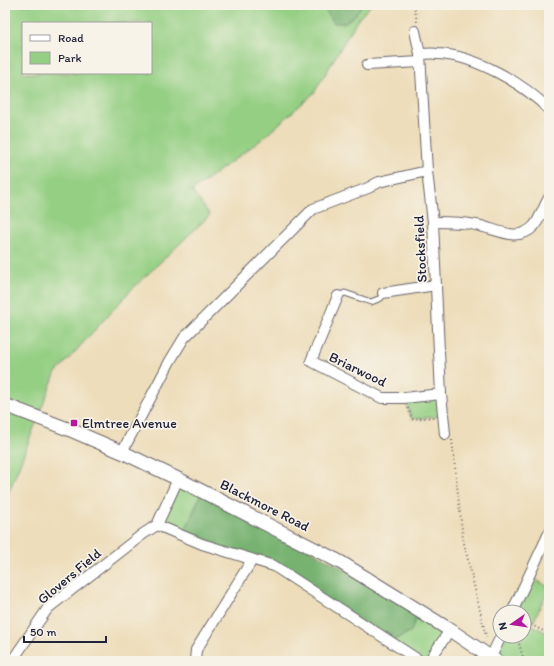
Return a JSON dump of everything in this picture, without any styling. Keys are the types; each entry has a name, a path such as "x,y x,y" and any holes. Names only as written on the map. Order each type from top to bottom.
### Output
{"street":[{"name":"Stocksfield","path":"415,31 420,58 427,171 433,222 441,394 445,434"},
{"path":"367,65 438,54 457,56 498,72 522,88 549,110"},
{"path":"122,452 170,361 184,338 313,209 380,182 427,171"},
{"path":"433,222 477,225 506,234 520,234 535,225 549,198"},
{"path":"383,293 436,285"},
{"name":"Briarwood","path":"338,296 311,361 382,398 404,398 441,394"},
{"name":"Blackmore Road","path":"5,405 73,431 122,452 342,563 494,659"},
{"path":"178,479 157,525 202,544 274,566 420,661"},
{"name":"Glovers Field","path":"5,661 12,661 48,608 143,534 157,525"},
{"path":"516,604 549,533"},
{"path":"195,661 196,650 252,560"},
{"path":"429,661 450,630"},
{"path":"494,659 499,644"}],"lane":[{"path":"338,296 344,293 371,302 381,298 383,293"}],"path":[{"path":"414,5 418,30 415,31"},
{"path":"404,398 412,419 443,416"},
{"path":"445,434 451,437 463,539 494,659"},
{"path":"532,625 549,634"},
{"path":"519,644 524,661"}],"green space":[{"path":"5,5 371,5 358,19 314,93 262,139 192,191 210,215 130,291 55,374 5,502"},
{"path":"322,5 362,5 356,14 345,23 334,23"},
{"path":"441,394 443,416 412,419 404,398"},
{"path":"178,479 202,491 183,536 157,525"},
{"path":"202,491 419,610 411,631 391,642 274,566 183,536"},
{"path":"529,576 549,587 532,625 532,604 516,604"},
{"path":"419,610 450,630 429,661 420,661 391,642 411,631"},
{"path":"532,625 549,634 549,661 496,661 499,644 532,644"}],"place":[{"name":"Elmtree Avenue","path":"74,423"}]}
